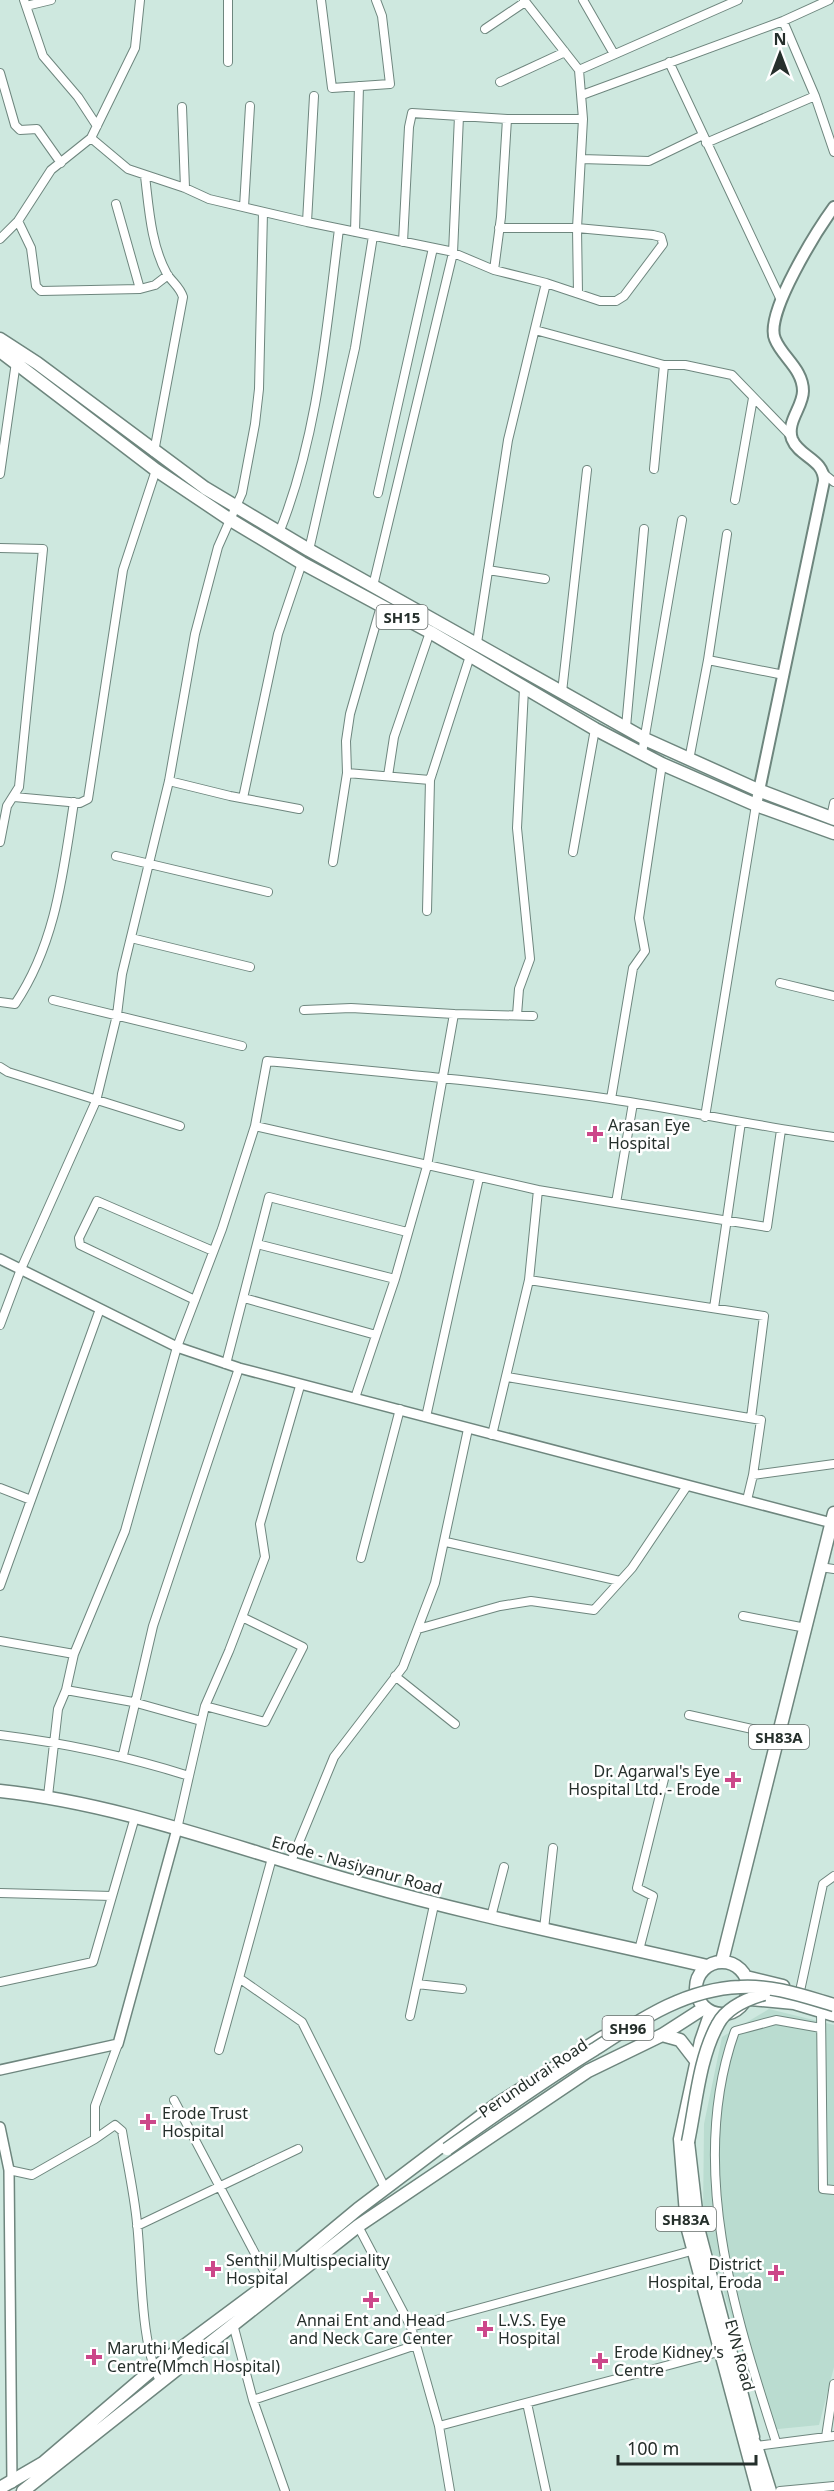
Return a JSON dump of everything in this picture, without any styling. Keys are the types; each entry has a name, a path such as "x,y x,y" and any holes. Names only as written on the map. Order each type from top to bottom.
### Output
{"main road":[{"path":"756,805 824,474 821,467 793,442 792,423 803,392 800,375 774,338 773,323 781,300 815,234 834,207"},
{"name":"SH15","path":"0,339 37,363 154,452 236,508 279,533 646,740 758,790 832,818"},
{"name":"SH15","path":"0,351 156,470 229,519 302,563 430,632 524,689 662,764 756,805 834,833"},
{"name":"SH83A","path":"722,1961 833,1518"},
{"name":"Erode - Nasiyanur Road","path":"0,1791 48,1796 135,1817 434,1905 707,1966"},
{"path":"24,2491 358,2226 588,2071 708,2010 729,2013 737,2010 747,1998 746,1977 733,1964 722,1961 707,1966 697,1978 695,1991 708,2010"},
{"name":"SH96","path":"746,1977 800,1991 834,2003"},
{"name":"Perundurai Road","path":"401,2197 449,2152 535,2086 647,2016 701,1992 740,1987 774,1988 834,2003"},
{"path":"0,2488 43,2463 153,2369 270,2282 391,2184 507,2097 656,2006 695,1991"},
{"name":"Perundurai Road","path":"391,2184 449,2152 539,2092 676,2007 704,1997 736,1992 764,1994 834,2013"},
{"path":"754,2441 698,2228 688,2142 704,2065 718,2023 745,2000 764,1994"},
{"name":"SH96","path":"747,1998 794,2003 834,2013"},
{"name":"EVN Road","path":"708,2010 680,2139 687,2226 741,2423 754,2441 770,2491"},
{"path":"662,2035 680,2040 697,2062"},
{"path":"741,2423 758,2491"}],"street":[{"path":"51,0 25,3 30,23 43,56 78,97 97,126"},
{"path":"0,239 18,221 42,181 91,138 135,48 140,0"},
{"path":"228,0 228,62"},
{"path":"321,0 332,88 390,84 382,16 376,0"},
{"path":"583,0 615,54"},
{"path":"579,70 738,0"},
{"path":"582,95 783,21 829,0"},
{"path":"485,29 525,1 579,70 583,119 577,228 578,294"},
{"path":"783,21 815,96 834,152"},
{"path":"500,82 565,52"},
{"path":"669,62 781,300"},
{"path":"0,73 15,125 20,130 37,129 61,163"},
{"path":"355,232 359,86"},
{"path":"307,222 314,96"},
{"path":"581,159 649,161 815,96"},
{"path":"244,207 250,106"},
{"path":"182,107 185,188"},
{"path":"403,242 411,116 416,112 507,119 583,119"},
{"path":"373,586 453,253 459,116"},
{"path":"494,270 507,119"},
{"path":"91,138 128,169 185,188 209,199 453,253 494,270 609,302 624,296 657,254 663,240 653,235 577,228 499,228"},
{"path":"145,176 156,246 168,275 181,290 183,307 154,452"},
{"path":"116,204 140,289"},
{"path":"0,1325 21,1269 96,1101 117,1015 131,938 169,781 195,634 218,547 236,508 244,483 257,412 264,212"},
{"path":"18,221 31,248 36,286 41,291 140,289 155,285 168,275"},
{"path":"279,533 296,493 308,447 339,229"},
{"path":"309,550 350,371 373,236"},
{"path":"378,493 433,248"},
{"path":"477,643 507,440 546,283"},
{"path":"535,330 664,365 685,365 732,375 791,436"},
{"path":"0,474 16,362"},
{"path":"654,469 664,365"},
{"path":"735,500 753,398"},
{"path":"14,797 83,803 89,796 123,570 156,470"},
{"path":"562,692 587,470"},
{"path":"824,474 834,482"},
{"path":"642,753 682,520"},
{"path":"626,728 644,530"},
{"path":"689,760 708,660 727,534"},
{"path":"0,548 43,549 19,787 7,806 0,842"},
{"path":"243,798 278,634 302,563"},
{"path":"488,570 546,579"},
{"path":"333,862 347,773 346,741 350,714 381,606"},
{"path":"388,777 394,737 430,632"},
{"path":"427,911 430,780 470,656"},
{"path":"708,660 784,675"},
{"path":"518,1015 519,989 530,959 518,828 524,689"},
{"path":"573,852 595,729"},
{"path":"611,1099 633,968 645,951 639,918 662,764"},
{"path":"347,773 430,780"},
{"path":"169,781 299,809"},
{"path":"0,1002 15,1004 45,946 57,909 74,802"},
{"path":"832,818 834,803"},
{"path":"705,1117 756,805"},
{"path":"116,856 268,892"},
{"path":"131,938 250,967"},
{"path":"780,983 834,996"},
{"path":"53,1000 242,1046"},
{"path":"304,1010 351,1008 533,1016"},
{"path":"355,1398 395,1279 427,1166 454,1014"},
{"path":"48,1796 58,1709 66,1690 74,1654 125,1531 177,1347 213,1251 255,1126 267,1061 443,1078 611,1099 781,1130 834,1137"},
{"path":"0,1067 8,1072 96,1101 180,1126"},
{"path":"616,1203 633,1103"},
{"path":"714,1308 741,1122"},
{"path":"255,1126 538,1190 767,1227 781,1130"},
{"path":"426,1417 479,1178"},
{"path":"492,1435 529,1280 538,1190"},
{"path":"226,1364 269,1197 408,1232"},
{"path":"195,1300 80,1245 79,1238 97,1201 213,1251"},
{"path":"257,1244 395,1279"},
{"path":"0,1258 177,1347 226,1364 300,1386 400,1409 687,1486 833,1518"},
{"path":"529,1280 764,1316 751,1418"},
{"path":"244,1298 376,1335"},
{"path":"0,1586 100,1309"},
{"path":"123,1755 133,1702 153,1626 239,1368"},
{"path":"507,1377 761,1420 747,1500"},
{"path":"95,2139 95,2106 118,2044 177,1829 201,1720 265,1557 260,1524 300,1386"},
{"path":"361,1558 400,1409"},
{"path":"290,1864 334,1757 403,1667 435,1582 446,1542 457,1471 468,1429"},
{"path":"753,1475 834,1464"},
{"path":"418,1629 500,1606 531,1601 594,1610 620,1581 687,1486"},
{"path":"0,1488 31,1500"},
{"path":"446,1542 620,1581"},
{"path":"820,1567 834,1569"},
{"path":"743,1616 806,1628"},
{"path":"205,1707 265,1722 270,1717 303,1647 242,1617"},
{"path":"0,1641 74,1654"},
{"path":"395,1676 455,1724"},
{"path":"66,1690 133,1702 201,1720"},
{"path":"689,1715 779,1735"},
{"path":"0,1735 56,1742 123,1755 189,1776"},
{"path":"639,1950 653,1896 637,1888 666,1771"},
{"path":"0,1982 93,1962 135,1817"},
{"path":"543,1929 553,1848"},
{"path":"219,2050 272,1858"},
{"path":"491,1917 504,1867"},
{"path":"800,1991 823,1884 834,1876"},
{"path":"0,1893 112,1896"},
{"path":"410,2016 434,1905"},
{"path":"239,1978 302,2022 391,2184"},
{"path":"417,1984 462,1989"},
{"path":"821,2011 823,2189 834,2190"},
{"path":"776,2442 737,2318 724,2253 714,2142 725,2058 735,2031 776,2020 821,2028"},
{"path":"0,2070 118,2044"},
{"path":"174,2100 270,2282"},
{"path":"9,2170 32,2175 115,2125 122,2131 137,2226 141,2287 153,2369 161,2382"},
{"path":"0,2127 9,2170 12,2483"},
{"path":"137,2226 298,2149"},
{"path":"358,2226 411,2327 439,2426 450,2491"},
{"path":"411,2327 695,2250"},
{"path":"233,2324 253,2400 285,2491"},
{"path":"253,2400 416,2345"},
{"path":"439,2426 723,2351"},
{"path":"754,2441 776,2442 830,2436 834,2384"},
{"path":"526,2403 546,2491"},
{"path":"780,2491 834,2486"}],"shaded area":[{"name":"District Hospital, Eroda","path":"769,2009 834,2025 834,2367 819,2425 768,2430 734,2327 703,2219 704,2124 722,2037"}],"place":[{"name":"Arasan Eye Hospital","path":"595,1134"},
{"name":"Dr. Agarwal's Eye Hospital Ltd. - Erode","path":"733,1780"},
{"name":"Erode Trust Hospital","path":"148,2122"},
{"name":"Senthil Multispeciality Hospital","path":"213,2269"},
{"name":"District Hospital, Eroda","path":"776,2273"},
{"name":"Annai Ent and Head and Neck Care Center","path":"371,2300"},
{"name":"L.V.S. Eye Hospital","path":"485,2329"},
{"name":"Maruthi Medical Centre(Mmch Hospital)","path":"94,2357"},
{"name":"Erode Kidney's Centre","path":"600,2361"}]}
